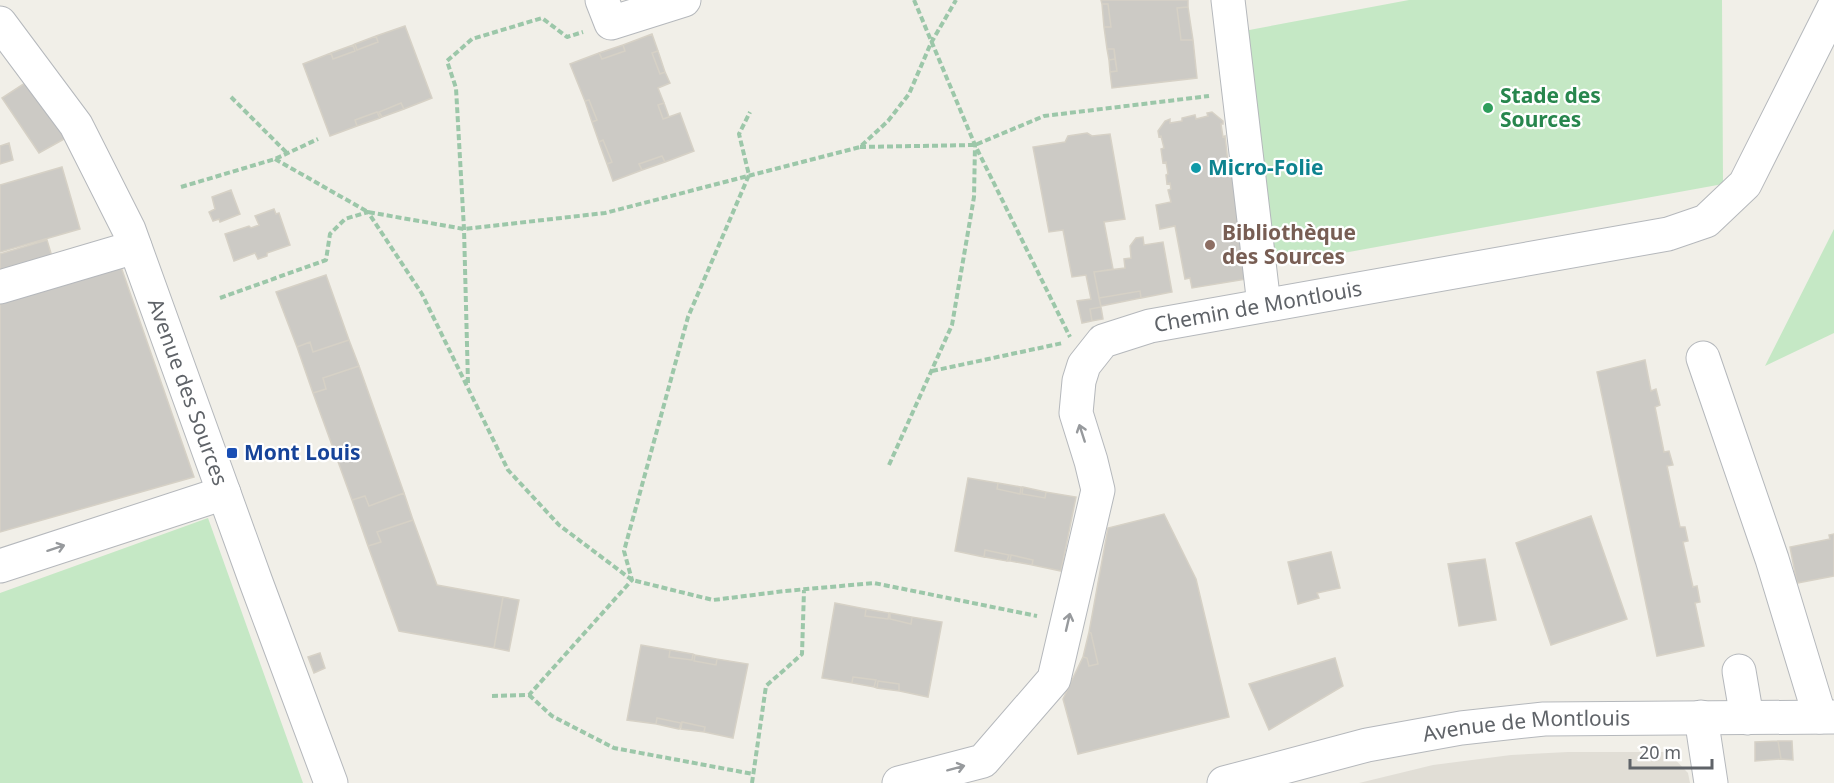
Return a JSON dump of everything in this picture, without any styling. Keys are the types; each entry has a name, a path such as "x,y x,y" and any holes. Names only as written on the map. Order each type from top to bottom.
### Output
{"street":[{"path":"606,11 684,0"},
{"path":"1228,0 1264,305"},
{"name":"Chemin de Montlouis","path":"899,783 983,761 1054,679 1098,490 1076,413 1079,381 1084,365 1103,341 1150,326 1668,234 1706,221 1745,184 1834,8"},
{"name":"Avenue des Sources","path":"0,23 76,125 129,230 331,783"},
{"path":"0,287 135,247"},
{"path":"1703,358 1827,717"},
{"path":"0,566 224,492"},
{"path":"1739,671 1747,718"},
{"path":"1701,717 1711,783"},
{"name":"Avenue de Montlouis","path":"1224,783 1367,745 1461,728 1544,719 1827,717"}],"path":[{"path":"914,0 975,146 1072,341 932,371"},
{"path":"860,147 888,121 909,94 931,43 956,0"},
{"path":"469,386 464,229 456,87 447,62 472,39 542,18 567,38 606,11"},
{"path":"275,159 368,212 464,229 605,213 860,147 975,146 1044,116 1239,93"},
{"path":"231,97 287,153"},
{"path":"632,580 624,551 688,317 749,176 739,134 750,112"},
{"path":"181,187 275,159 318,139"},
{"path":"889,465 952,325 974,197 975,146"},
{"path":"220,298 326,260 330,234 345,219 368,212"},
{"path":"368,212 422,294 469,386 508,470 559,525 632,580 713,600 874,584 1068,622"},
{"path":"529,695 632,580"},
{"path":"752,783 766,686 802,654 804,590"},
{"path":"492,696 529,695 552,717 614,748 753,774"}],"shaded area":[{"path":"1568,752 1668,752 1688,773 1690,783 1359,783 1433,765 1511,755"}],"green space":[{"name":"Stade des Sources","path":"1409,0 1722,0 1723,184 1272,266 1244,31"},
{"path":"1834,229 1834,333 1765,366 1769,358"},
{"path":"208,518 303,783 0,783 0,593"}],"building":[{"path":"1101,0 1188,0 1188,7 1177,8 1181,40 1193,40 1197,78 1112,88 1110,72 1117,71 1114,49 1107,49 1104,27 1111,27 1108,4 1102,4"},
{"path":"1102,4 1108,4 1111,27 1104,27"},
{"path":"1188,7 1193,40 1181,40 1177,8"},
{"path":"405,26 432,98 404,109 401,103 379,112 382,117 380,118 377,112 355,120 357,126 330,136 303,64 331,53 333,59 355,51 353,45 355,44 357,50 378,42 376,36"},
{"path":"652,34 658,51 652,53 660,74 665,72 670,83 658,88 664,103 658,105 663,119 680,113 694,151 665,162 662,156 639,164 642,170 613,181 607,164 612,162 603,140 599,142 592,122 597,120 589,100 585,101 570,64 599,53 602,59 625,51 623,45"},
{"path":"376,36 378,42 357,50 355,44"},
{"path":"353,45 355,51 333,59 331,53"},
{"path":"623,45 625,51 602,59 599,53"},
{"path":"1107,49 1114,49 1115,59 1109,60"},
{"path":"658,51 665,72 660,74 652,53"},
{"path":"1115,59 1117,71 1110,72 1109,60"},
{"path":"28,81 66,138 39,153 2,98"},
{"path":"589,100 597,120 592,122 585,101"},
{"path":"401,103 404,109 382,117 379,112"},
{"path":"664,103 669,117 663,119 658,105"},
{"path":"377,112 380,118 357,126 355,120"},
{"path":"1212,112 1223,121 1221,124 1242,232 1238,233 1247,279 1192,288 1190,278 1185,279 1175,226 1160,229 1156,205 1171,202 1168,190 1171,189 1170,183 1167,184 1166,162 1163,163 1161,149 1164,148 1158,131 1165,121 1170,119 1170,123 1195,115 1196,119 1208,116 1207,113"},
{"path":"1087,133 1092,136 1110,134 1125,219 1104,222 1113,269 1094,272 1101,307 1090,309 1092,321 1082,323 1077,301 1091,299 1086,275 1072,277 1063,230 1049,232 1033,147 1065,142 1068,136"},
{"path":"603,140 612,162 607,164 599,142"},
{"path":"9,143 13,160 0,164 0,146"},
{"path":"662,156 665,162 642,170 639,164"},
{"path":"62,167 80,229 0,252 0,185"},
{"path":"231,190 240,214 220,222 219,219 213,221 209,212 215,209 212,197"},
{"path":"274,209 276,214 279,213 290,245 267,253 267,256 258,259 255,253 234,261 225,234 259,225 255,216"},
{"path":"1143,237 1144,245 1163,242 1172,292 1141,298 1140,291 1099,298 1094,272 1125,268 1124,259 1131,258 1130,246 1136,238"},
{"path":"47,240 53,260 0,276 0,254"},
{"path":"120,264 194,477 0,532 0,296"},
{"path":"326,275 349,340 313,352 310,342 297,347 276,292"},
{"path":"1140,291 1141,298 1101,306 1099,298"},
{"path":"1101,307 1103,319 1092,321 1090,309"},
{"path":"349,340 359,366 323,378 326,389 313,393 297,347 310,342 313,352"},
{"path":"1645,360 1651,391 1656,389 1660,405 1655,407 1664,452 1669,451 1673,465 1667,466 1680,527 1685,527 1688,541 1683,542 1693,587 1697,586 1700,602 1695,603 1704,646 1657,656 1597,372"},
{"path":"359,366 404,493 369,506 365,496 352,500 313,393 326,389 323,378"},
{"path":"968,478 998,483 997,489 1020,494 1021,487 1023,487 1022,494 1045,498 1046,492 1076,497 1061,571 1032,565 1033,560 1011,555 1010,561 1007,561 1009,555 985,550 984,557 955,551"},
{"path":"998,483 1021,487 1020,494 997,489"},
{"path":"1023,487 1046,492 1045,498 1022,494"},
{"path":"404,493 413,520 377,532 381,542 368,546 352,500 365,496 369,506"},
{"path":"1164,514 1196,579 1229,717 1078,754 1063,699 1083,657 1087,658 1089,666 1098,664 1089,632 1108,528"},
{"path":"1591,516 1627,619 1551,645 1516,543"},
{"path":"413,520 437,585 503,597 494,648 399,631 368,546 381,542 377,532"},
{"path":"1834,534 1834,576 1797,583 1790,547 1830,539 1829,535"},
{"path":"985,550 1009,555 1007,561 984,557"},
{"path":"1331,552 1340,588 1317,593 1319,598 1298,604 1288,562"},
{"path":"1011,555 1033,560 1032,565 1010,561"},
{"path":"1485,559 1496,620 1459,626 1448,564"},
{"path":"503,597 519,600 509,651 494,648"},
{"path":"835,603 866,609 865,616 888,619 890,613 890,619 911,624 912,617 942,622 928,697 899,691 899,684 878,681 877,688 874,687 876,680 853,677 852,683 822,678"},
{"path":"866,609 889,613 888,619 865,616"},
{"path":"890,613 912,617 911,624 890,619"},
{"path":"1089,632 1098,664 1089,666 1087,658 1083,657"},
{"path":"641,645 670,650 669,657 692,660 693,654 695,655 694,661 716,665 717,659 748,664 733,738 704,732 705,727 682,722 681,729 681,723 657,718 656,724 627,720"},
{"path":"670,650 693,654 692,660 669,657"},
{"path":"320,653 325,668 314,673 308,657"},
{"path":"695,655 717,659 716,665 694,661"},
{"path":"1335,658 1343,686 1269,730 1249,684"},
{"path":"853,677 876,680 874,687 852,683"},
{"path":"878,681 899,684 899,691 877,688"},
{"path":"657,718 681,723 679,729 656,724"},
{"path":"682,722 705,727 704,732 681,729"},
{"path":"1778,741 1792,741 1793,760 1781,759"},
{"path":"1778,741 1781,759 1755,761 1755,742"}],"place":[{"name":"Stade des Sources","path":"1488,108"},
{"name":"Micro-Folie","path":"1196,168"},
{"name":"Bibliothèque des Sources","path":"1210,245"},
{"name":"Mont Louis","path":"232,453"}]}
